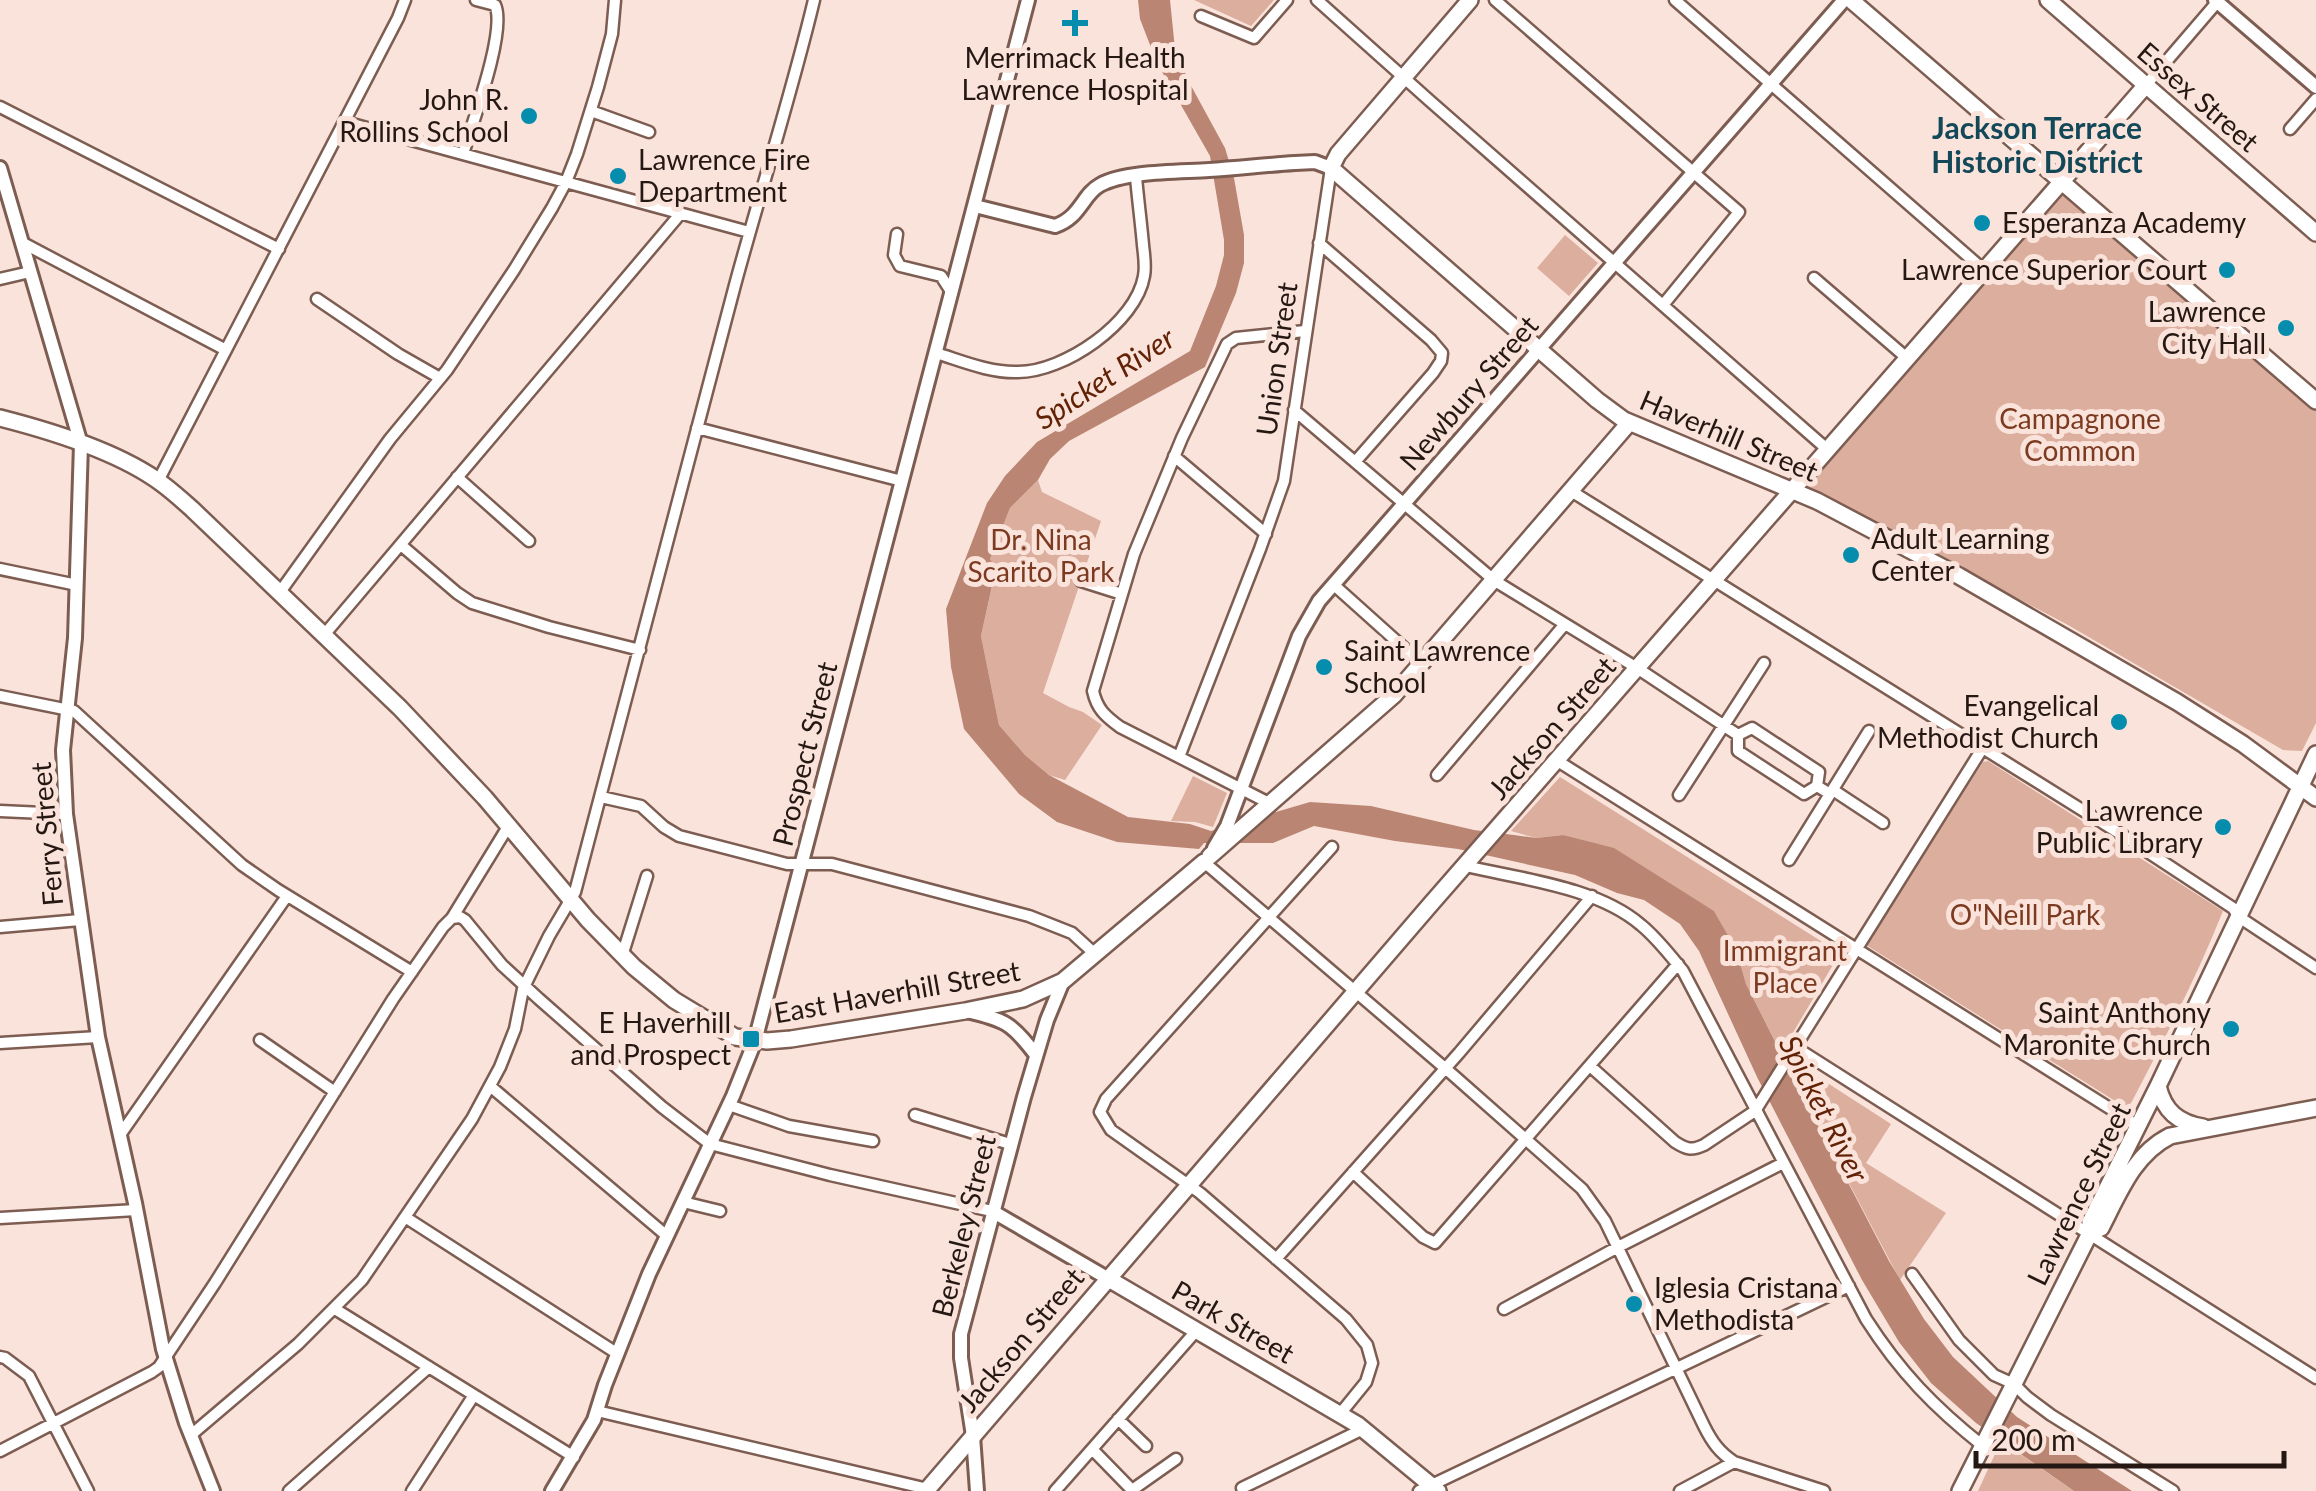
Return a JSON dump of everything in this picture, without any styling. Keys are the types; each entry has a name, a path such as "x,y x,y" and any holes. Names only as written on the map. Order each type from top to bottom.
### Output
{"main road":[{"name":"Union Street","path":"1331,168 1338,154 1470,0"},
{"path":"1848,0 2316,401"},
{"name":"Essex Street","path":"2048,0 2314,227"},
{"name":"Jackson Street","path":"926,1490 2146,85"},
{"name":"Haverhill Street","path":"1331,168 1539,350 1630,423 1792,490 1958,576 2164,694 2243,744 2316,798"},
{"name":"East Haverhill Street","path":"0,418 81,444 158,481 192,509 400,708 622,956 662,991 701,1017 735,1037 755,1041 791,1039 964,1010 1023,998 1063,981 1384,706 1630,423"},
{"name":"Lawrence Street","path":"1960,1491 2090,1233 2090,1222 2316,754"},
{"path":"2158,1086 2164,1104 2180,1121 2207,1128"},
{"path":"2090,1233 2101,1228 2134,1166 2154,1144 2170,1136 2316,1108"},
{"name":"Park Street","path":"1107,1278 1363,1429 1429,1489"}],"street":[{"path":"158,481 405,0"},
{"path":"463,154 498,24 495,5 476,0"},
{"path":"280,592 390,439 440,378 514,270 566,182 612,34 615,0"},
{"path":"191,1436 298,1344 362,1280 472,1119 515,1029 525,986 576,892 814,0"},
{"name":"Prospect Street","path":"552,1491 597,1411 649,1274 755,1041 1028,0"},
{"path":"1201,16 1254,38 1288,0"},
{"path":"1318,0 1828,450"},
{"path":"1495,0 1738,212 1663,305"},
{"path":"1675,0 1984,271"},
{"name":"Newbury Street","path":"1207,858 1227,826 1310,613 1771,83 1848,0"},
{"path":"2217,1 2316,87"},
{"name":"Jackson Street","path":"2146,85 2217,1"},
{"path":"2290,130 2316,99"},
{"path":"0,107 278,249"},
{"path":"590,112 649,132"},
{"path":"344,122 750,232"},
{"path":"975,206 1055,226 1078,212 1097,186 1115,180 1316,162 1331,168"},
{"name":"Ferry Street","path":"0,168 81,444 75,638 63,750 66,814 98,1037 165,1356 213,1491"},
{"name":"Union Street","path":"1179,757 1284,481 1331,168"},
{"path":"936,354 986,369 1016,373 1043,370 1112,329 1140,294 1145,272 1136,177"},
{"path":"324,635 680,214"},
{"path":"897,234 894,254 900,266 941,276 952,293"},
{"path":"21,242 226,350"},
{"path":"1319,243 1442,353 1433,373 1355,462"},
{"path":"0,279 30,272"},
{"path":"1814,278 1908,358"},
{"path":"317,299 440,378"},
{"path":"1267,807 1120,727 1102,714 1092,691 1134,554 1226,344 1236,338 1305,331"},
{"path":"1294,410 1495,580 1738,735"},
{"path":"698,428 902,481"},
{"path":"1174,456 1266,534"},
{"path":"458,477 529,540"},
{"path":"1571,491 2119,833 2316,968"},
{"path":"400,544 472,603 640,650"},
{"path":"0,569 77,585"},
{"path":"1081,581 1122,594"},
{"path":"1334,585 1422,664"},
{"path":"1437,775 1565,624"},
{"path":"1679,795 1764,663"},
{"path":"0,696 74,710 242,864 412,972"},
{"path":"1738,735 1752,728 1818,772 1817,786"},
{"path":"1789,860 1869,732"},
{"path":"1738,735 1738,751 1804,794 1817,786"},
{"path":"1590,1066 1686,1149 1695,1150 1756,1111 1982,749"},
{"path":"1556,760 2138,1126"},
{"path":"1817,786 1884,823"},
{"path":"601,797 645,808 674,834 787,864 832,864 1050,922 1072,933 1095,954"},
{"path":"0,811 66,814"},
{"path":"0,1451 152,1372 216,1283 509,826"},
{"path":"1332,847 1106,1100 1100,1112 1111,1130 1189,1185 1346,1319 1367,1345 1372,1363 1366,1382 1340,1414"},
{"path":"1207,858 1269,918 1582,1190 1605,1221 1714,1445 1734,1462 1824,1491"},
{"path":"1468,863 1592,896 1639,922 1678,964 1866,1319 1916,1387 1944,1415 1985,1441"},
{"path":"622,956 647,876"},
{"path":"120,1135 288,896"},
{"path":"1276,1259 1592,896"},
{"path":"452,918 465,920 502,965 662,1107 710,1144 992,1212"},
{"path":"0,927 80,920"},
{"path":"1354,1172 1423,1237 1435,1243 1678,964"},
{"name":"Berkeley Street","path":"977,1491 961,1334 1010,1144 1063,981"},
{"path":"964,1010 1000,1018 1036,1055"},
{"path":"0,1043 98,1037"},
{"path":"260,1040 335,1092"},
{"path":"1795,1046 2316,1378"},
{"path":"490,1086 667,1236"},
{"path":"729,1105 789,1126 873,1141"},
{"path":"916,1116 1010,1144"},
{"path":"1504,1309 1783,1163"},
{"path":"683,1202 720,1212"},
{"path":"0,1218 136,1210"},
{"name":"Park Street","path":"992,1212 1107,1278"},
{"path":"404,1217 618,1354"},
{"path":"1912,1274 1959,1340 1994,1375 2014,1384 2051,1415 2174,1491"},
{"path":"1429,1489 1849,1286"},
{"path":"335,1309 574,1457"},
{"path":"1055,1491 1197,1330"},
{"path":"0,1357 28,1376 88,1491"},
{"path":"289,1491 429,1367"},
{"path":"412,1491 474,1396"},
{"path":"597,1411 926,1490"},
{"path":"1118,1420 1146,1446"},
{"path":"1242,1488 1363,1429"},
{"path":"1092,1449 1132,1490 1176,1459"},
{"path":"1680,1491 1734,1462"}],"green space":[{"path":"1194,0 1274,0 1251,26"},
{"name":"Campagnone Common","path":"2063,190 2316,408 2316,723 2302,751 2283,750 2068,625 1802,484"},
{"path":"1565,235 1598,263 1569,296 1537,268"},
{"name":"Dr. Nina Scarito Park","path":"1038,480 1042,492 1101,521 1043,693 1102,725 1065,780 1049,775 1025,755 999,725 981,636 996,569 990,559 1010,508"},
{"name":"O\"Neill Park","path":"1988,761 2223,911 2128,1109 1866,945 1983,762"},
{"path":"1193,776 1227,793 1213,827 1171,821"},
{"name":"Immigrant Place","path":"1560,777 1840,953 1781,1053 1746,984 1736,949 1714,911 1636,864 1563,835 1536,838 1511,831"},
{"path":"1798,1064 1891,1124 1866,1163 1946,1213 1900,1280 1792,1075"},
{"path":"2001,1441 2074,1491 1978,1491"}],"shaded area":[{"path":"1138,0 1170,0 1175,49 1225,148 1234,178 1244,235 1244,263 1236,293 1205,367 1069,441 1010,508 990,559 996,568 981,636 999,725 1049,775 1128,817 1190,824 1211,831 1310,802 1371,806 1474,830 1536,838 1563,835 1614,848 1714,911 1736,949 1746,984 1795,1081 1889,1261 1924,1319 1953,1357 2017,1417 2132,1491 2074,1491 1976,1423 1931,1383 1899,1342 1862,1280 1758,1079 1699,951 1680,924 1644,900 1575,875 1458,849 1314,826 1273,843 1204,843 1199,849 1117,842 1057,822 1019,794 964,729 951,667 946,609 987,503 1005,476 1037,442 1190,351 1224,255 1210,156 1157,63 1140,19"}],"place":[{"name":"Merrimack Health Lawrence Hospital","path":"1075,23"},
{"name":"John R. Rollins School","path":"529,116"},
{"name":"Lawrence Fire Department","path":"618,176"},
{"name":"Esperanza Academy","path":"1982,223"},
{"name":"Lawrence Superior Court","path":"2227,270"},
{"name":"Lawrence City Hall","path":"2286,328"},
{"name":"Adult Learning Center","path":"1851,555"},
{"name":"Saint Lawrence School","path":"1324,667"},
{"name":"Evangelical Methodist Church","path":"2119,722"},
{"name":"Lawrence Public Library","path":"2223,827"},
{"name":"Saint Anthony Maronite Church","path":"2231,1029"},
{"name":"E Haverhill and Prospect","path":"751,1039"},
{"name":"Iglesia Cristana Methodista","path":"1634,1304"}],"district":[{"name":"Jackson Terrace Historic District","path":"2037,146"}],"water label":[{"name":"Spicket River","path":"1105,379"},
{"name":"Spicket River","path":"1823,1109"}]}
